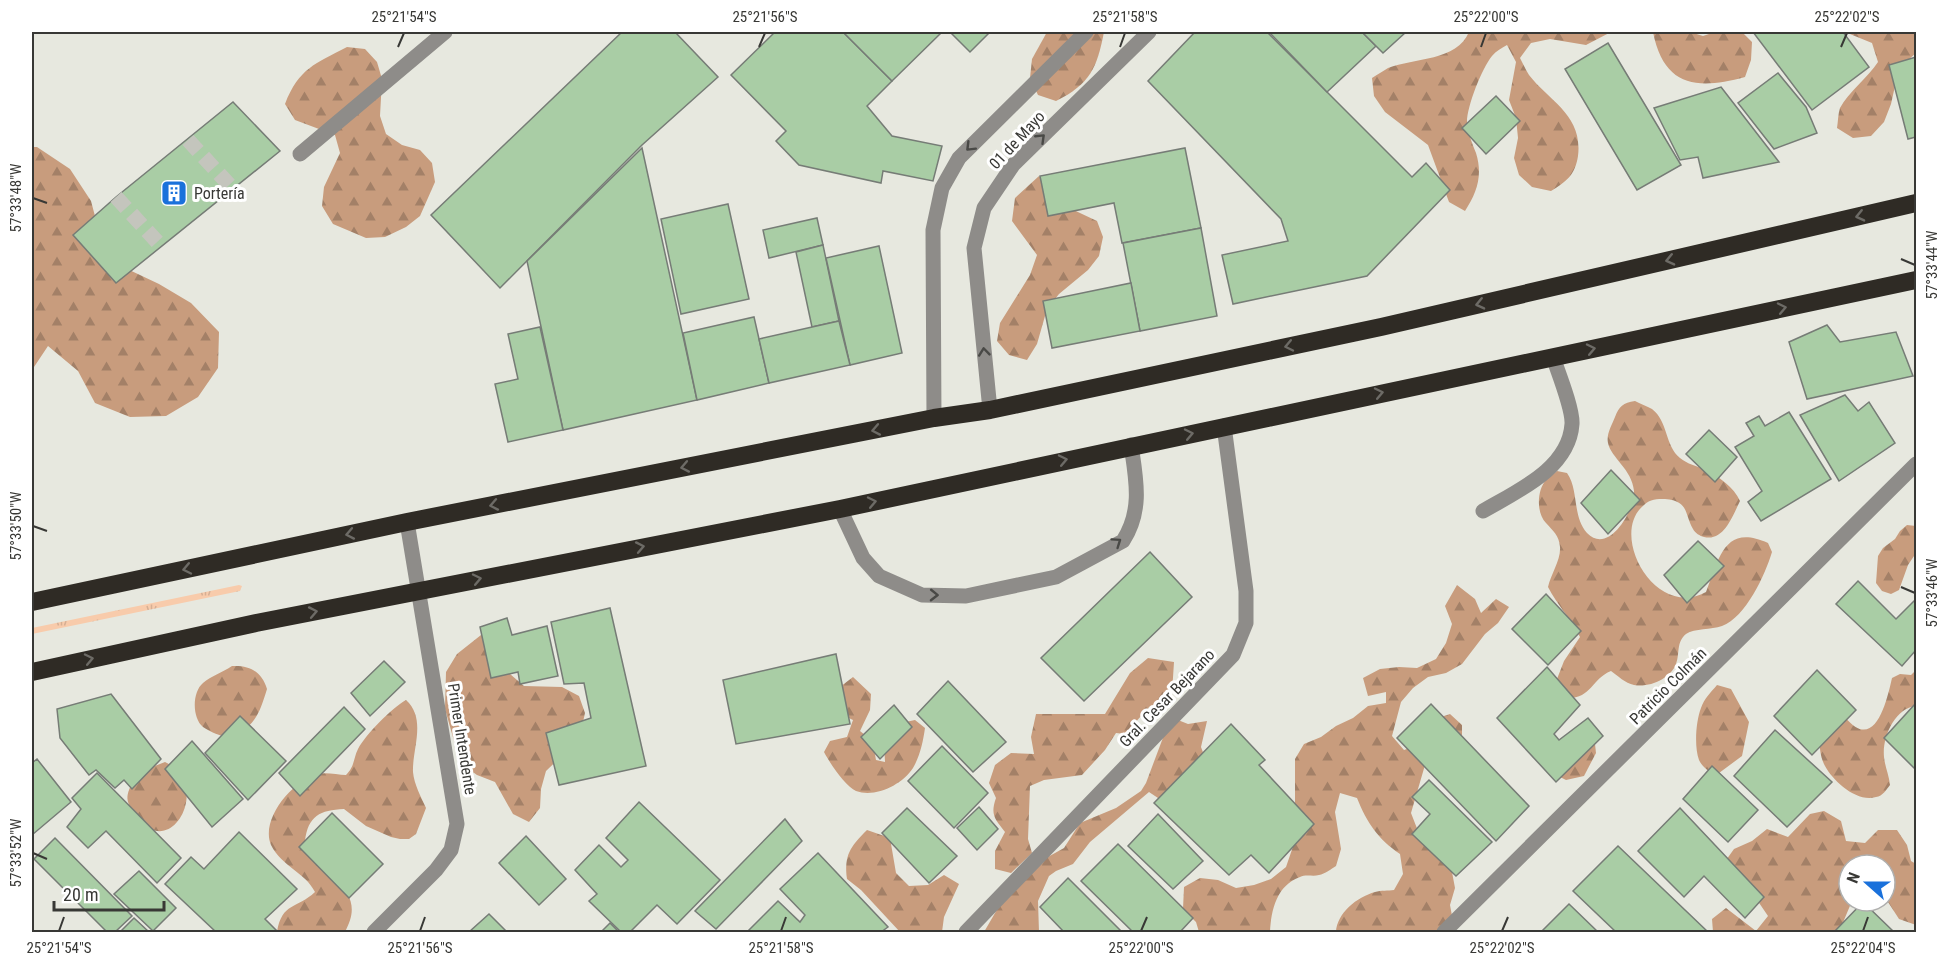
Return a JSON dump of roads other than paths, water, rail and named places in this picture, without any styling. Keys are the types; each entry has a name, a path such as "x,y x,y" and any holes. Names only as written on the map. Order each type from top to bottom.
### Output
{"highway":[{"path":"32,602 407,522 934,418 990,411 1381,327 1917,203"},
{"path":"32,672 256,623 840,509 1131,445 1917,280"}],"street":[{"path":"300,154 445,32"},
{"name":"01 de Mayo","path":"934,418 933,230 942,188 959,158 1086,32"},
{"name":"01 de Mayo","path":"990,411 974,248 984,208 1013,165 1149,32"},
{"path":"1483,511 1524,487 1547,469 1565,450 1572,423 1553,357"},
{"name":"Gral. Cesar Bejarano","path":"966,933 1233,655 1246,623 1246,591 1224,426"},
{"path":"840,509 863,558 879,576 922,595 966,596 1009,588 1056,577 1123,541 1135,515 1138,495 1131,445"},
{"name":"Patricio Colmán","path":"1444,933 1917,464"},
{"name":"Primer Intendente","path":"374,933 436,870 451,850 457,824 407,522"}],"tunnel":[{"path":"188,140 233,189"},
{"path":"116,197 161,246"}],"place":[{"name":"Portería","path":"174,193"}]}
